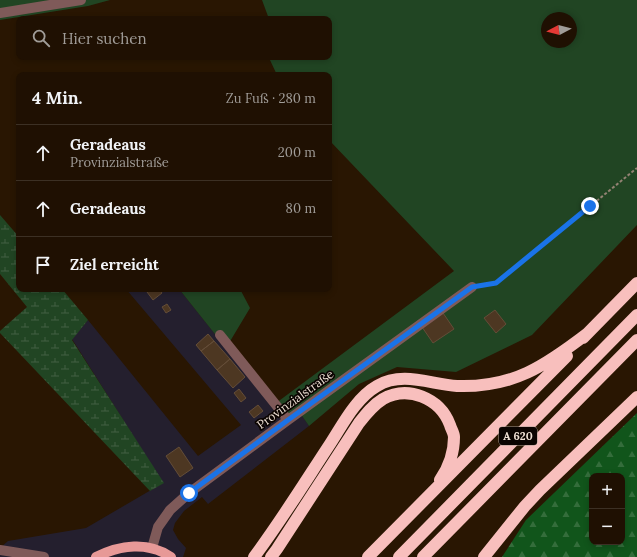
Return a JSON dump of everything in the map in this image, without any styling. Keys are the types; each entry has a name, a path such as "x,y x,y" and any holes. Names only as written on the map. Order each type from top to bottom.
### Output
{"highway":[{"path":"368,557 637,283"},
{"name":"A 620","path":"399,557 637,315"},
{"path":"254,557 269,537 347,418 362,398 377,385 392,380 410,379 456,386 480,386 501,383 521,377 542,366 588,334"},
{"name":"A 620","path":"423,557 637,340"},
{"path":"271,557 359,423 370,409 382,399 410,393 423,396 437,405 447,417 454,436 452,456 443,475 430,495"},
{"path":"484,557 520,511 540,490 637,397"}],"main road":[{"path":"96,557 106,552 123,547 138,546 152,548 171,557"}],"lane":[{"path":"0,13 81,0"},
{"name":"Provinzialstraße","path":"152,548 158,527 170,510 189,493 472,287"},
{"path":"220,335 288,420"},
{"path":"0,550 44,557"}],"path":[{"path":"472,287 496,283 637,168"}],"shaded area":[{"path":"129,292 181,292 284,420 298,409 309,426 208,504 202,497 184,511 175,523 173,530 178,539 186,548 183,557 0,557 0,548 8,541 86,528 163,483 72,339 88,320 198,456 241,425"}],"green space":[{"path":"0,0 110,0 88,6 25,16 16,16 16,17 0,20"},
{"path":"262,0 637,0 637,225 532,335 456,372 397,367 359,384 309,426 298,410 284,420 272,406 454,271 332,143 332,72 276,72 270,60 332,60 332,16 268,16"},
{"path":"0,215 16,234 16,292 65,292 88,320 72,340 164,483 150,491 0,333 0,331 27,307 0,274"},
{"path":"181,292 242,292 250,308 226,348"},
{"path":"637,413 637,557 502,557 526,520"}],"building":[{"path":"147,292 161,292 162,293 153,300"},
{"path":"167,304 171,310 166,313 162,307"},
{"path":"495,310 506,324 496,333 484,318"},
{"path":"443,313 454,329 433,343 422,327"},
{"path":"208,334 214,341 201,351 196,345"},
{"path":"214,341 230,359 217,370 201,351"},
{"path":"230,359 245,377 233,388 217,370"},
{"path":"239,389 246,398 241,402 234,393"},
{"path":"258,405 263,411 254,418 249,412"},
{"path":"179,447 193,468 180,477 166,456"}],"route":[{"path":"189,493 472,287 496,283 590,206"}]}
